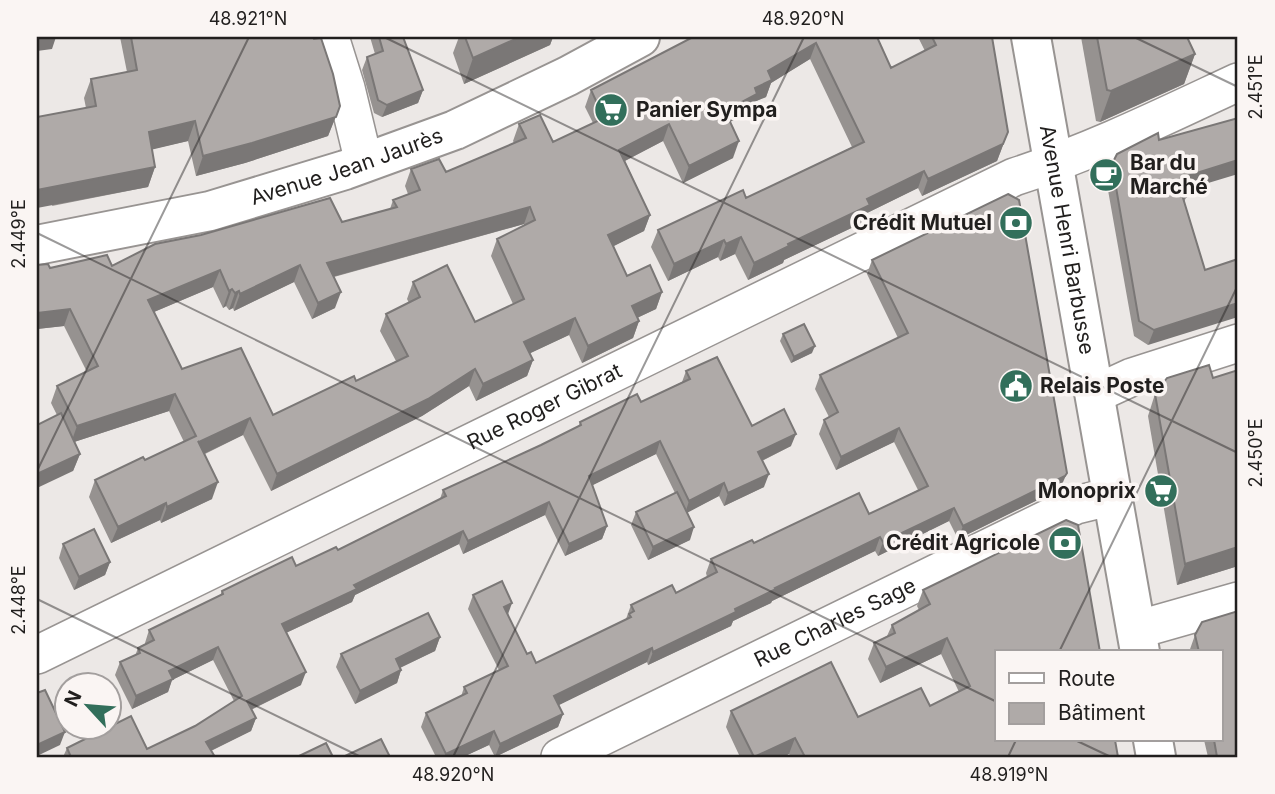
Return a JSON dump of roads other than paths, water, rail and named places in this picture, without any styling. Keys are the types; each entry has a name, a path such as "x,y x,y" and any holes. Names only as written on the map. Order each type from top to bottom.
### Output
{"main road":[{"name":"Avenue Jean Jaurès","path":"37,245 210,211 364,163 455,130 568,76 640,37"},
{"name":"Avenue Henri Barbusse","path":"1031,37 1138,641"}],"street":[{"path":"330,37 346,88 364,163"},
{"name":"Rue Roger Gibrat","path":"37,655 1014,177 1094,149 1238,82"},
{"path":"1095,394 1132,377 1238,343"},
{"name":"Rue Charles Sage","path":"560,757 1076,505 1113,496"},
{"path":"1138,641 1238,601"}],"place":[{"name":"Panier Sympa","path":"611,110"},
{"name":"Bar du Marché","path":"1106,175"},
{"name":"Crédit Mutuel","path":"1016,223"},
{"name":"Relais Poste","path":"1016,386"},
{"name":"Monoprix","path":"1161,491"},
{"name":"Crédit Agricole","path":"1065,543"}]}
